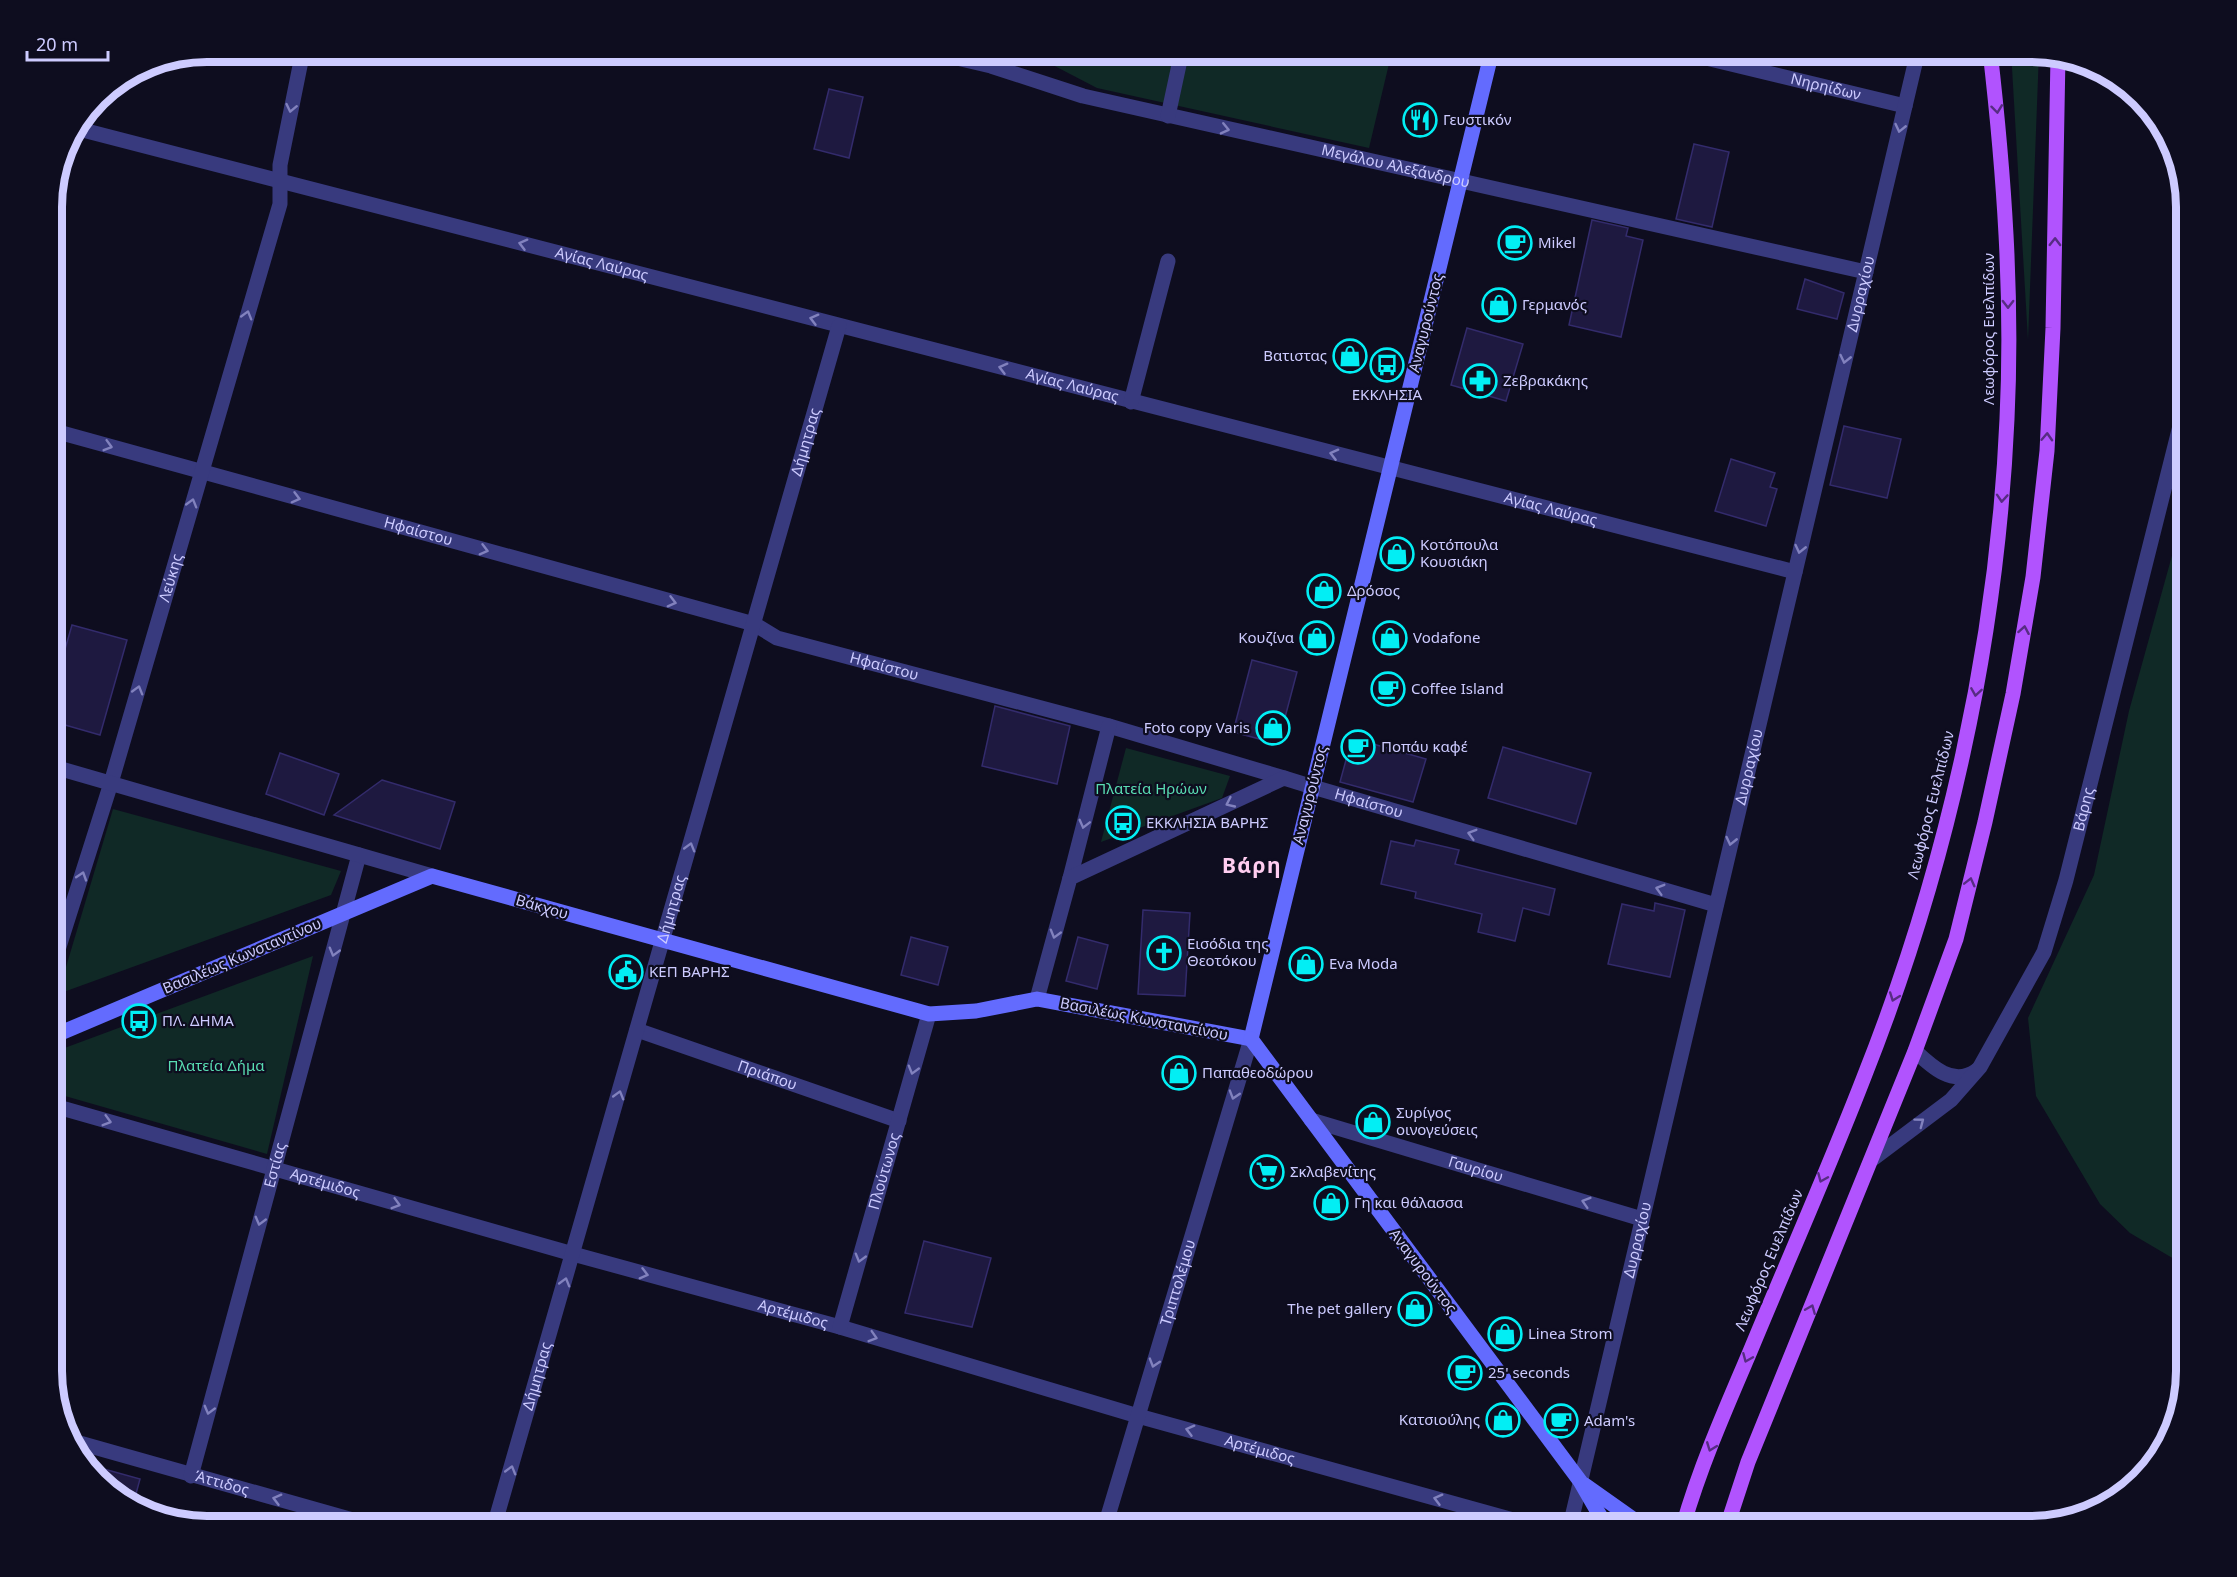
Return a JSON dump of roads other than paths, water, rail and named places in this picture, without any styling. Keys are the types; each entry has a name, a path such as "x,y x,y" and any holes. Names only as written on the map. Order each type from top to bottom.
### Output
{"main road":[{"name":"Αναγυρούντος","path":"1489,62 1251,1040 1580,1481 1600,1516"},
{"name":"Λεωφόρος Ευελπίδων","path":"1687,1516 1733,1392 1864,1076 1914,942 1971,720 2001,512 2008,416 2008,290 2003,167 1991,62"},
{"path":"1731,1516 1753,1452 1874,1158 1915,1051 1956,939 1985,822 2013,694 2033,577 2046,451 2054,328 2058,64"},
{"name":"Βάκχου","path":"432,876 662,942 929,1014 976,1011 1037,999"},
{"name":"Βασιλέως Κωνσταντίνου","path":"62,1032 432,876"},
{"name":"Βασιλέως Κωνσταντίνου","path":"1037,999 1251,1040"},
{"name":"Αναγυρούντος","path":"1580,1481 1628,1516"}],"street":[{"path":"281,181 279,165 301,62"},
{"name":"Μεγάλου Αλεξάνδρου","path":"974,62 1083,96 1866,272"},
{"path":"1168,116 1180,62"},
{"name":"Νηρηίδων","path":"1723,62 1905,106"},
{"name":"Δυρραχίου","path":"1572,1516 1915,62"},
{"name":"Αγίας Λαύρας","path":"84,130 1795,572"},
{"name":"Λεύκης","path":"62,937 111,783 280,204 281,181"},
{"name":"Αγίας Λαύρας","path":"1131,402 1168,261"},
{"name":"Δήμητρας","path":"498,1516 839,326"},
{"name":"Ηφαίστου","path":"62,433 754,624 777,638 1109,726 1716,905"},
{"name":"Βάρης","path":"1874,1158 1951,1100 1980,1067 2044,952 2056,915 2176,441"},
{"path":"1037,999 1109,726"},
{"name":"Βάκχου","path":"62,769 432,876"},
{"path":"1070,878 1284,778"},
{"name":"Εστίας","path":"191,1476 359,855"},
{"name":"Πλούτωνος","path":"840,1327 929,1014"},
{"name":"Πριάπου","path":"637,1030 899,1120"},
{"name":"Τριπτολέμου","path":"1107,1516 1251,1040"},
{"path":"1915,1051 1935,1070 1952,1077 1968,1077 1980,1067"},
{"name":"Αρτέμιδος","path":"62,1108 573,1254 840,1327 1138,1416 1499,1516"},
{"name":"Γαυρίου","path":"1311,1120 1642,1219"},
{"name":"Άττιδος","path":"81,1444 337,1516"}],"place":[{"name":"Γευστικόν","path":"1420,120"},
{"name":"Mikel","path":"1515,243"},
{"name":"Γερμανός","path":"1499,305"},
{"name":"Βατιστας","path":"1350,356"},
{"name":"ΕΚΚΛΗΣΙΑ","path":"1387,365"},
{"name":"Ζεβρακάκης","path":"1480,381"},
{"name":"Κοτόπουλα Κουσιάκη","path":"1397,554"},
{"name":"Δρόσος","path":"1324,591"},
{"name":"Κουζίνα","path":"1317,638"},
{"name":"Vodafone","path":"1390,638"},
{"name":"Coffee Island","path":"1388,689"},
{"name":"Foto copy Varis","path":"1273,728"},
{"name":"Ποπάυ καφέ","path":"1358,747"},
{"name":"ΕΚΚΛΗΣΙΑ ΒΑΡΗΣ","path":"1123,823"},
{"name":"Εισόδια της Θεοτόκου","path":"1164,953"},
{"name":"Eva Moda","path":"1306,964"},
{"name":"ΚΕΠ ΒΑΡΗΣ","path":"626,972"},
{"name":"ΠΛ. ΔΗΜΑ","path":"139,1021"},
{"name":"Παπαθεοδώρου","path":"1179,1073"},
{"name":"Συρίγος οινογεύσεις","path":"1373,1122"},
{"name":"Σκλαβενίτης","path":"1267,1172"},
{"name":"Γη και θάλασσα","path":"1331,1203"},
{"name":"The pet gallery","path":"1415,1309"},
{"name":"Linea Strom","path":"1505,1334"},
{"name":"25' seconds","path":"1465,1373"},
{"name":"Κατσιούλης","path":"1503,1420"},
{"name":"Adam's","path":"1561,1421"}],"district":[{"name":"Βάρη","path":"1252,866"}],"park label":[{"name":"Πλατεία Ηρώων","path":"1151,789"},
{"name":"Πλατεία Δήμα","path":"216,1066"}]}
